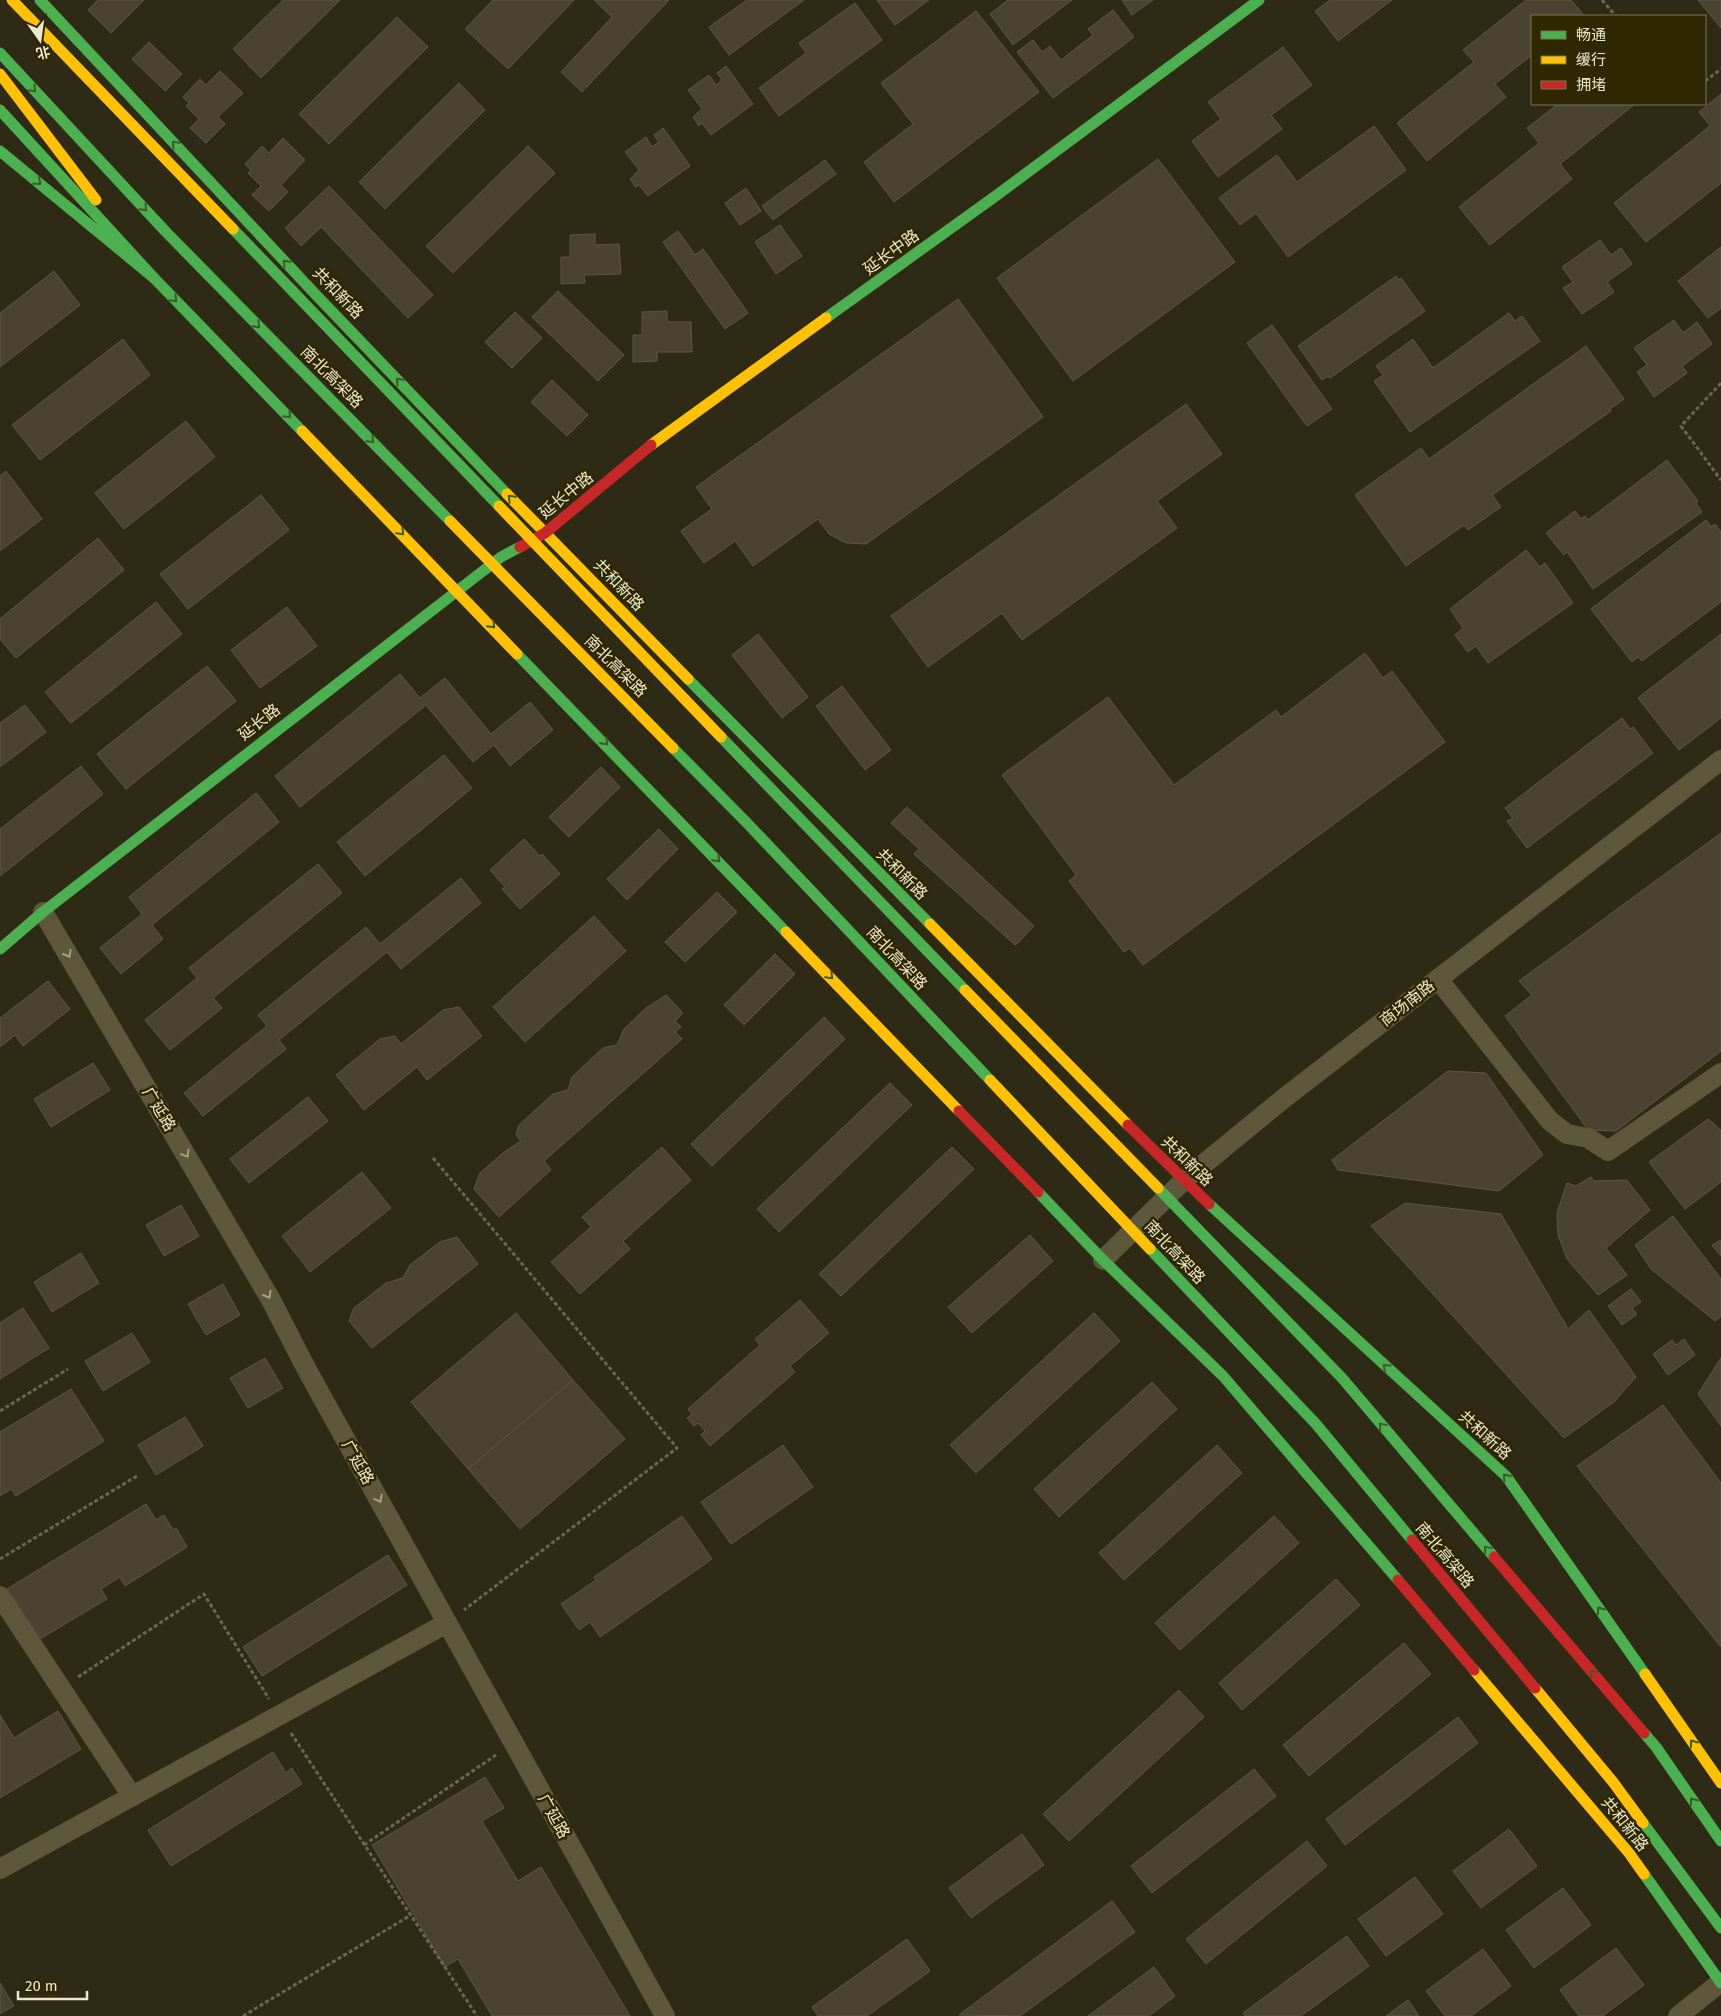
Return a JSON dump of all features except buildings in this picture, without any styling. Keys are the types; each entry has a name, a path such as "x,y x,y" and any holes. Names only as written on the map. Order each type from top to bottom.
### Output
{"main road":[{"name":"南北高架路","path":"12,0 1342,1378 1656,1747 1721,1841"},
{"name":"共和新路","path":"40,0 318,297 545,533 1183,1181 1506,1476 1721,1783"},
{"name":"延长中路","path":"545,533 664,435 989,201 1259,0"},
{"name":"南北高架路","path":"0,53 166,232 747,823 1316,1424 1613,1782 1721,1928"},
{"name":"共和新路","path":"0,74 154,278"},
{"path":"0,110 154,278"},
{"name":"共和新路","path":"0,151 154,278 458,590 1103,1260 1223,1376 1629,1853 1721,1983"},
{"name":"延长路","path":"0,949 43,912 500,557 545,533"}],"street":[{"name":"商场南路","path":"1103,1260 1183,1181 1283,1099 1721,760"},
{"name":"广延路","path":"43,912 271,1300 307,1370 665,2016"},
{"path":"1438,979 1550,1121 1567,1134 1588,1138 1608,1151 1719,1079"},
{"path":"0,1596 132,1796"},
{"path":"0,1869 448,1623"},
{"path":"1678,2016 1721,1983"}],"path":[{"path":"1602,0 1615,15"},
{"path":"1706,80 1721,70"},
{"path":"1721,383 1681,426 1721,480"},
{"path":"433,1158 677,1448 448,1623"},
{"path":"0,1411 68,1369"},
{"path":"0,1560 137,1476"},
{"path":"61,1689 204,1594 279,1715 476,2014 469,2016"},
{"path":"364,1845 514,1743"},
{"path":"243,2016 411,1915"}],"traffic: fast":[{"path":"40,0 318,297 507,494"},
{"path":"826,318 997,195 1259,0"},
{"path":"0,53 166,232 450,521"},
{"path":"0,110 154,278"},
{"path":"0,151 154,278 302,431"},
{"path":"233,229 499,506"},
{"path":"0,949 43,912 501,557 520,547"},
{"path":"517,654 786,932"},
{"path":"688,679 930,924"},
{"path":"721,737 965,990"},
{"path":"673,748 747,823 990,1080"},
{"path":"1158,1188 1342,1378 1494,1557"},
{"path":"1038,1192 1103,1260 1223,1376 1398,1580"},
{"path":"1209,1204 1506,1476 1645,1674"},
{"path":"1150,1249 1316,1424 1412,1540"},
{"path":"1644,1733 1656,1747 1721,1841"},
{"path":"1643,1823 1721,1928"},
{"path":"1644,1874 1721,1983"}],"traffic: slow":[{"path":"12,0 233,229"},
{"path":"0,74 96,200"},
{"path":"651,445 826,318"},
{"path":"302,431 517,654"},
{"path":"507,494 688,679"},
{"path":"499,506 721,737"},
{"path":"450,521 673,748"},
{"path":"930,924 1128,1125"},
{"path":"786,932 959,1111"},
{"path":"965,990 1158,1188"},
{"path":"990,1080 1150,1249"},
{"path":"1474,1670 1629,1853 1644,1874"},
{"path":"1645,1674 1721,1783"},
{"path":"1535,1688 1613,1782 1643,1823"}],"traffic: jam":[{"path":"520,547 545,533 651,445"},
{"path":"959,1111 1038,1192"},
{"path":"1128,1125 1209,1204"},
{"path":"1412,1540 1535,1688"},
{"path":"1494,1557 1644,1733"},
{"path":"1398,1580 1474,1670"}]}
